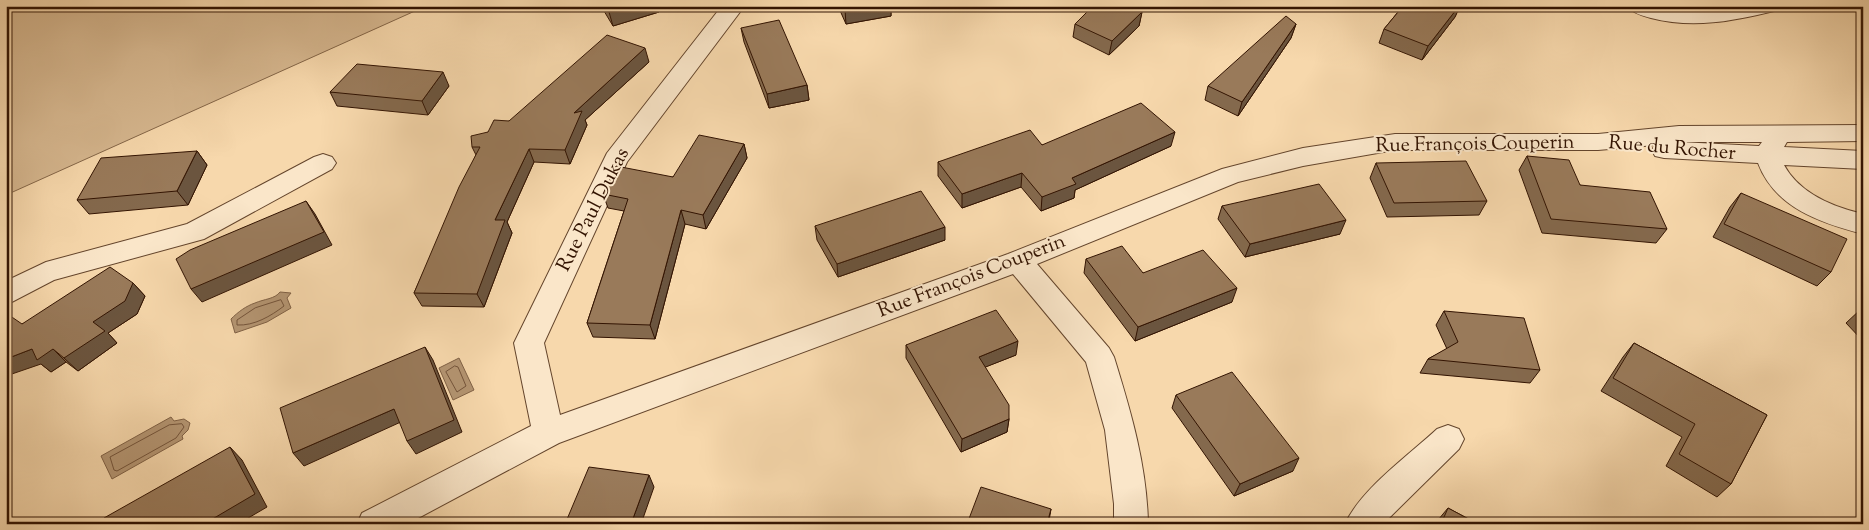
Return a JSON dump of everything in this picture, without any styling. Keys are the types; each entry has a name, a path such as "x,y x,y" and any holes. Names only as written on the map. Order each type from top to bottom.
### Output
{"street":[{"path":"1638,6 1654,14 1702,19 1766,6"},
{"name":"Rue Paul Dukas","path":"548,433 529,343 616,159 729,12"},
{"path":"1863,144 1843,137 1808,132 1779,139 1772,146 1769,156 1776,174 1794,194 1827,213 1863,224"},
{"name":"Rue du Rocher","path":"1598,142 1679,134 1863,133"},
{"name":"Rue François Couperin","path":"374,524 548,433 1018,261 1231,175 1303,157 1395,142 1598,142"},
{"name":"Rue du Rocher","path":"1598,142 1692,153 1863,160"},
{"path":"6,294 46,272 195,232 323,163"},
{"path":"1018,261 1099,357 1120,430 1131,504 1131,524"},
{"path":"1362,524 1380,502 1448,439"}],"shaded area":[{"path":"6,6 426,6 6,195"}],"water":[{"path":"280,292 291,293 287,298 291,308 267,322 235,333 231,319 234,316 248,306 272,298"},
{"path":"459,358 474,390 453,400 439,368"},
{"path":"171,417 174,421 184,419 190,423 188,430 182,436 183,439 112,479 101,456"}],"building":[{"path":"605,6 627,6 609,12"},
{"path":"843,6 864,6 845,10"},
{"path":"1093,6 1128,6 1142,12 1112,41 1075,24"},
{"path":"1403,6 1459,6 1428,46 1384,29"},
{"path":"1286,16 1296,24 1242,102 1208,86"},
{"path":"779,20 807,85 767,94 741,28"},
{"path":"607,35 645,48 574,113 582,111 565,150 529,149 495,220 505,220 477,294 414,293 459,187 480,147 472,147 471,136 488,132 494,120 509,121"},
{"path":"357,64 443,72 422,101 330,92"},
{"path":"1141,103 1175,132 1072,178 1076,184 1042,197 1022,173 962,194 938,162 1030,130 1042,145"},
{"path":"699,135 744,144 703,215 681,210 650,325 587,323 628,199 603,194 616,166 673,177"},
{"path":"197,151 177,191 77,200 101,158"},
{"path":"1527,156 1569,160 1580,185 1650,192 1667,229 1551,219"},
{"path":"1466,161 1487,201 1394,203 1376,163"},
{"path":"1319,184 1346,220 1250,244 1222,206"},
{"path":"921,191 945,227 837,264 815,226"},
{"path":"1741,193 1847,239 1831,272 1724,224"},
{"path":"306,201 324,232 191,289 176,259 190,250"},
{"path":"1122,246 1143,273 1203,250 1237,288 1138,327 1086,259"},
{"path":"110,267 133,283 125,301 93,322 105,331 64,358 53,349 37,360 32,349 6,359 6,313 22,324"},
{"path":"996,310 1018,341 979,357 1009,405 1009,419 962,439 906,345"},
{"path":"1444,311 1524,318 1540,370 1428,359 1458,342"},
{"path":"1634,343 1767,415 1731,484 1679,454 1695,424 1613,378"},
{"path":"425,347 454,420 407,441 394,409 293,453 280,408"},
{"path":"1232,372 1299,458 1240,484 1176,395"},
{"path":"230,447 255,494 204,524 106,524 104,518"},
{"path":"589,467 649,475 631,524 565,524"},
{"path":"981,487 1051,509 1047,524 967,524"},
{"path":"1448,508 1478,524 1441,524"}]}
